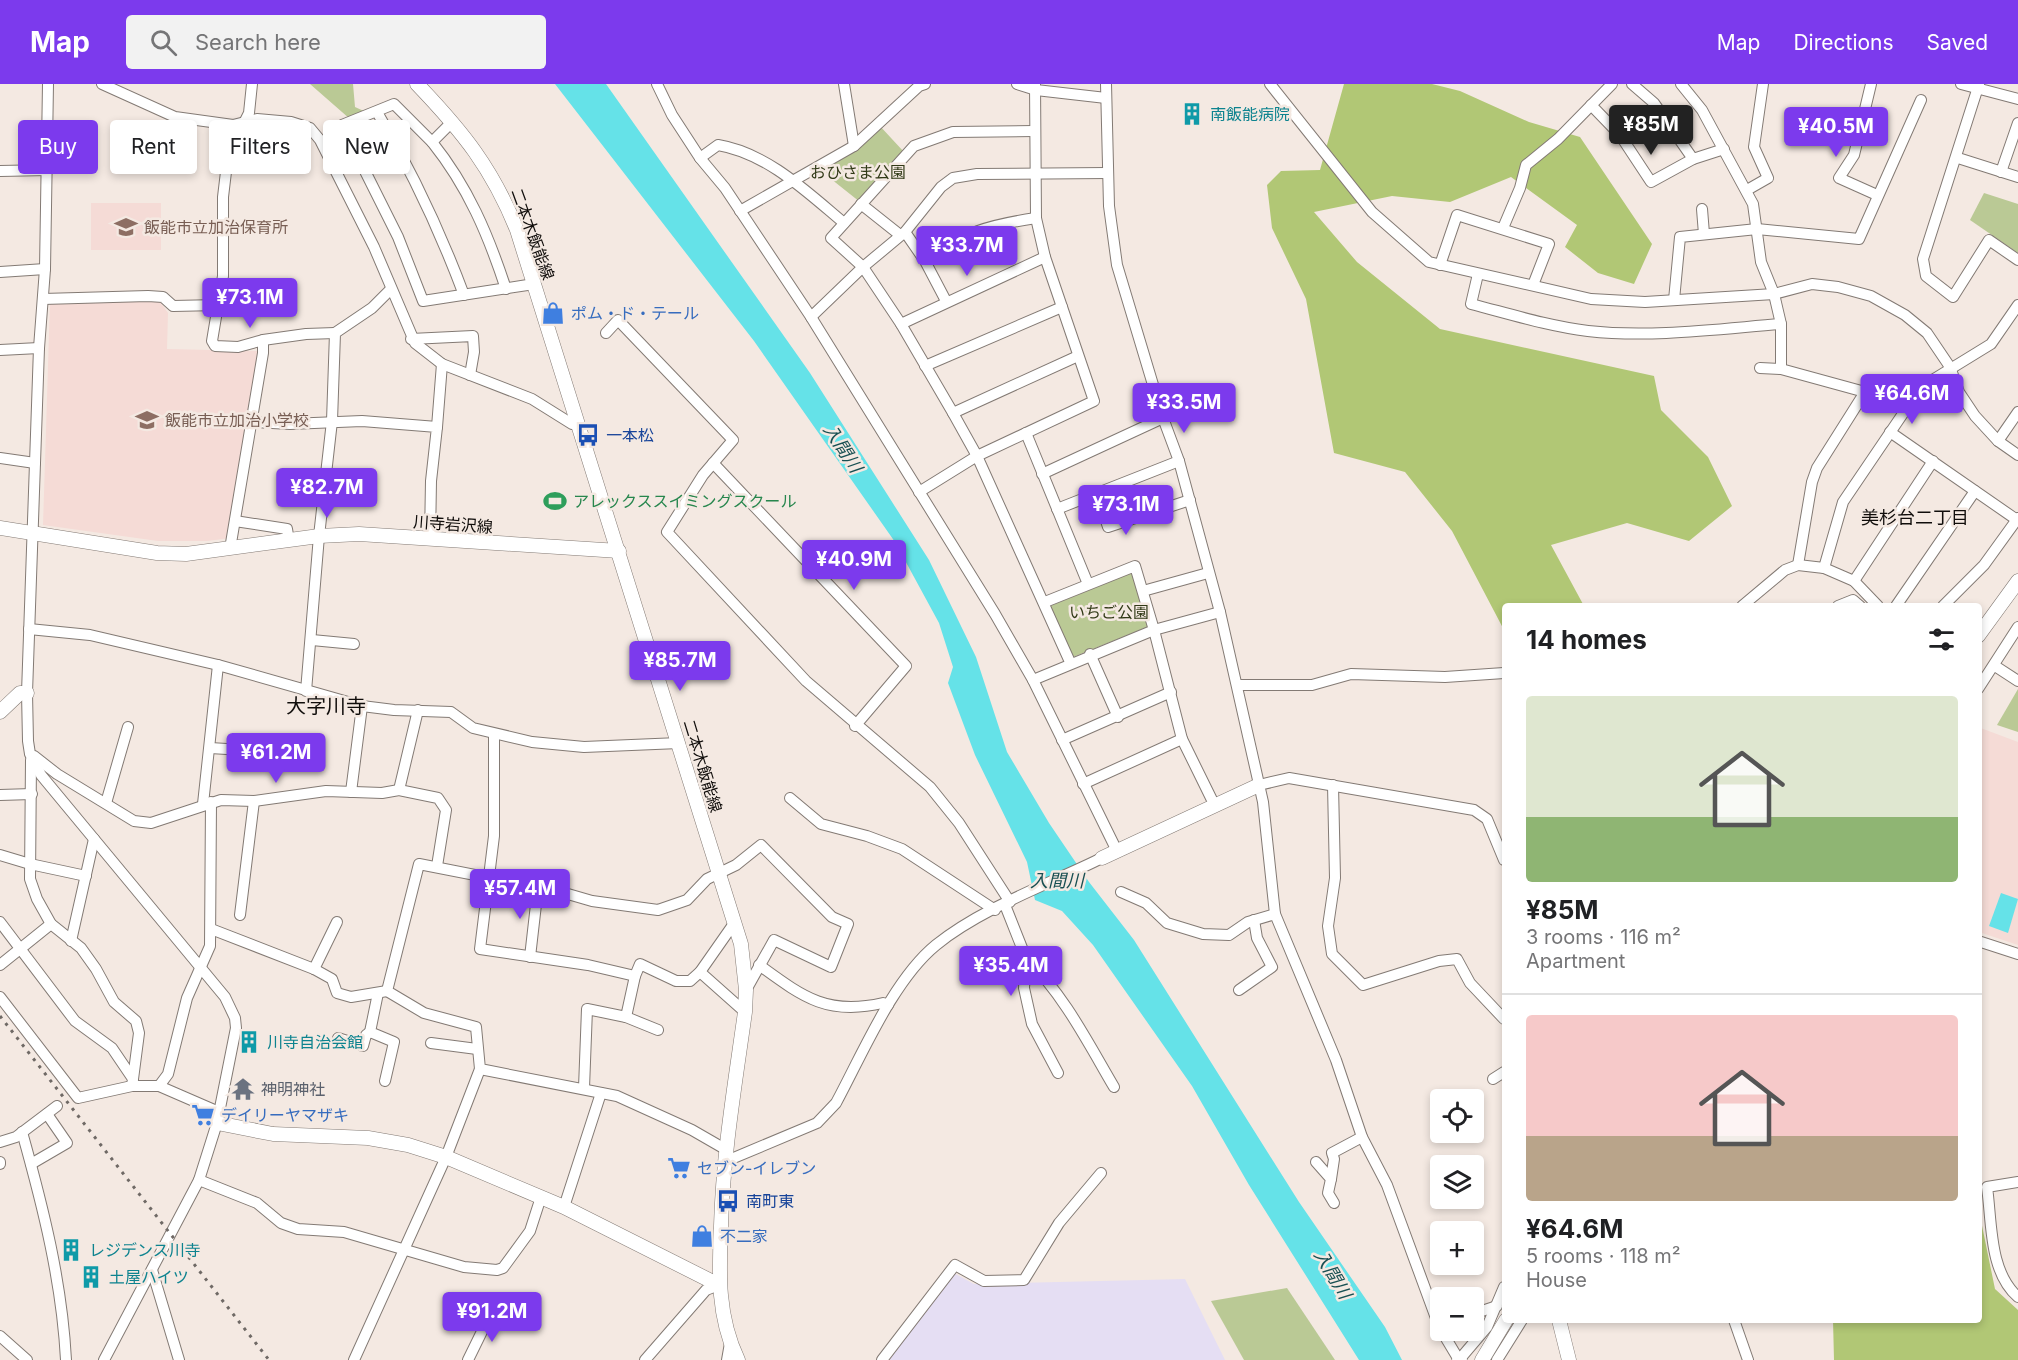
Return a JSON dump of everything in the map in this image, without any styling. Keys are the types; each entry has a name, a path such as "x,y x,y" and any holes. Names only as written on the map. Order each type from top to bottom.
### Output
{"street":[{"path":"48,84 48,120"},
{"path":"102,84 176,117 209,122"},
{"path":"246,120 249,113 252,84"},
{"name":"二本木飯能線","path":"417,84 452,122 488,168 504,199 534,284 619,551 741,944 746,990 745,1012 724,1156 719,1285 723,1321 738,1360"},
{"path":"657,84 672,115 700,158 740,211 811,317 995,614 1033,680 1117,851"},
{"path":"844,84 854,146"},
{"path":"740,211 854,146 919,86 925,84"},
{"path":"1017,84 1106,98"},
{"path":"1106,84 1107,173 1117,265 1163,418 1179,461 1238,685 1259,784 1275,914 1336,1060 1362,1137 1387,1185 1430,1299"},
{"path":"1270,84 1372,212 1429,262 1591,299 1674,300 1774,294 1812,284 1838,287 1871,296 1905,315 1927,333 1950,368 1959,392 1975,416 1998,441 2018,455"},
{"path":"1503,228 1520,188 1526,165 1558,139 1612,84"},
{"path":"1632,84 1654,103 1693,159"},
{"path":"1680,84 1701,110 1747,190 1757,229 1761,262 1774,294 1781,324 1781,369"},
{"path":"1747,190 1768,178 1754,147 1763,84"},
{"path":"1871,84 1854,154 1839,178 1877,195"},
{"path":"1961,84 1979,86 2018,99"},
{"path":"1979,86 1958,158 1923,259 1926,276 1953,297 1989,240 2018,260"},
{"path":"919,492 977,456 1094,401 1045,257 1036,218 1035,87"},
{"path":"1674,300 1680,237 1757,229 1859,239 1921,100"},
{"path":"506,289 491,245 468,193 432,142 394,104 342,125 398,237 423,300 506,289 534,284"},
{"path":"1591,105 1620,135 1651,182 1693,159 1724,149"},
{"path":"377,112 403,156 441,234 464,295"},
{"path":"432,142 452,122"},
{"path":"2001,172 2018,123"},
{"path":"311,130 374,247 411,339 442,364 532,399 572,424 578,424"},
{"path":"1034,131 987,130 933,137 914,146 831,238 863,267 901,324 953,412 977,456 1045,602 1070,662"},
{"path":"700,158 718,145 734,148 793,180 844,223"},
{"path":"1958,158 2018,177"},
{"path":"0,171 18,171"},
{"path":"811,317 863,267 903,234 941,187 953,178 976,174 1107,173"},
{"path":"48,174 45,269 39,348 27,693 32,794 30,879 37,899 51,924 71,941 96,969 114,1002 136,1021 139,1033 133,1083"},
{"path":"226,174 223,276 212,341 215,346 238,347 263,340 306,334 335,333 372,308 391,289"},
{"path":"861,204 903,234 926,261 946,301"},
{"path":"1702,209 1704,234"},
{"path":"1440,265 1457,215 1549,244 1533,285"},
{"path":"926,261 944,247 985,227 1036,218"},
{"path":"901,324 946,301 1045,257"},
{"path":"0,272 45,269"},
{"path":"1478,274 1471,304 1558,326 1590,331 1652,333 1781,324"},
{"path":"43,298 148,296 163,297 173,306 218,305"},
{"path":"1824,568 1843,502 1921,387 1991,344 2018,305"},
{"path":"925,366 1062,307"},
{"path":"606,333 618,321 733,440 703,475 667,532 806,681 855,726 930,787 959,823 1006,904 1026,958 1024,988 1032,1024 1058,1073"},
{"path":"306,691 319,536 332,422 335,333"},
{"path":"411,339 473,336 474,352 470,375"},
{"path":"230,549 263,353 263,340"},
{"path":"0,350 39,348"},
{"path":"953,412 1078,356"},
{"path":"430,539 431,481 442,364"},
{"path":"1760,368 1781,369 1865,392 1817,468 1812,482 1798,566"},
{"path":"1998,441 2018,412"},
{"path":"1042,474 1163,418"},
{"path":"252,422 290,424 332,422 437,427"},
{"path":"1890,432 2017,519 1984,565 1946,603"},
{"path":"1026,433 1088,584"},
{"path":"0,458 35,463"},
{"path":"1057,509 1179,461"},
{"path":"1854,581 1933,461"},
{"path":"713,463 906,666 855,726"},
{"path":"1898,603 1975,491"},
{"path":"1097,493 1108,527 1190,500"},
{"path":"236,521 287,529 289,541"},
{"name":"川寺岩沢線","path":"0,528 172,554 230,549 319,536 359,534 619,551"},
{"path":"1045,602 1139,565 1143,591 1182,739 1214,804"},
{"path":"1746,603 1785,570 1798,566 1824,568 1854,581 1875,603"},
{"path":"1143,591 1208,573"},
{"path":"1982,631 2018,582"},
{"path":"1033,680 1070,662 1154,630 1220,612"},
{"path":"1982,684 2018,627"},
{"path":"29,629 90,635 218,665 362,705 451,712 473,728 532,742 584,747 679,743"},
{"path":"312,640 354,644"},
{"path":"1090,654 1118,717"},
{"path":"159,1086 168,1074 187,998 210,946 212,929 207,803 218,665"},
{"path":"1995,666 2018,681"},
{"path":"1238,685 1312,685 1351,674 1445,677 1502,673"},
{"path":"1,708 20,693 27,693"},
{"path":"1062,740 1171,693"},
{"path":"351,792 362,705"},
{"path":"399,790 418,711"},
{"path":"106,803 128,727"},
{"path":"494,734 494,836 480,949 634,976"},
{"path":"1083,784 1182,739"},
{"path":"210,748 278,752"},
{"path":"30,754 57,774 134,821 151,823 207,803 254,801 326,791 382,793 399,790 438,798 446,810 437,866"},
{"path":"30,754 41,775 225,998 235,1018 236,1028 218,1117 199,1180 104,1360"},
{"path":"480,1069 617,1096 692,1130 724,1156 817,1123 827,1115 836,1103 888,1005 903,982 934,946 965,924 1259,784 1289,778 1482,813 1502,856"},
{"path":"1333,785 1335,878 1328,926 1332,954 1363,985 1439,961 1457,958 1470,983 1502,1017"},
{"path":"0,795 32,794"},
{"path":"790,798 821,824 867,836 902,849 1006,904"},
{"path":"240,915 254,801"},
{"path":"71,941 94,839"},
{"path":"338,1038 363,1046 366,1035 370,1032 419,864 488,876 592,901 658,910 687,900 707,879 720,874 761,845 832,917 848,924 831,968 774,940 746,990"},
{"path":"0,855 86,876"},
{"path":"530,957 538,887"},
{"path":"1121,892 1146,903 1167,923 1180,929 1203,934 1229,935 1254,920 1275,914"},
{"path":"1239,990 1272,967 1257,938 1254,920"},
{"path":"0,922 75,1020 112,1048 133,1083"},
{"path":"314,969 337,922"},
{"path":"626,1017 634,976 640,964 676,981 690,981 700,972 735,922"},
{"path":"0,965 51,924"},
{"path":"212,929 314,969 332,979 337,993 351,997 382,992 424,1012 476,1027 480,1069 446,1157 354,1360"},
{"path":"1982,942 2018,954"},
{"path":"1026,958 1046,978 1068,1007 1114,1087"},
{"path":"759,965 796,992 815,1002 846,1009 883,1003 888,1005"},
{"path":"700,972 745,1012"},
{"path":"0,998 78,1098 133,1083 159,1086 218,1117 273,1134 368,1138 408,1145 446,1157 542,1197 719,1285"},
{"path":"584,1088 587,1009 626,1017 658,1030"},
{"path":"370,1032 394,1042 385,1081"},
{"path":"431,1043 477,1049"},
{"path":"1493,1080 1502,1073"},
{"path":"564,1207 601,1093"},
{"path":"0,1142 22,1132 57,1106"},
{"path":"31,1164 67,1143 47,1114"},
{"path":"22,1132 44,1209 55,1272 66,1360"},
{"path":"1334,1203 1328,1193 1334,1160 1332,1152 1362,1137"},
{"path":"1316,1162 1331,1179"},
{"path":"882,1360 955,1264 984,1281 1024,1280 1059,1223 1101,1173"},
{"path":"199,1180 257,1203 281,1223 316,1232 344,1232 464,1267 501,1269 530,1231 542,1197"},
{"path":"2018,1182 1987,1187 1998,1268 2003,1281 2018,1297"},
{"path":"152,1270 179,1360"},
{"path":"645,1360 706,1290 719,1285"},
{"path":"1448,1341 1460,1360 1486,1327 1501,1301"},
{"path":"1484,1309 1501,1301"},
{"path":"468,1360 491,1313"},
{"path":"1482,1360 1504,1323"},
{"path":"1497,1360 1520,1323"},
{"path":"1560,1323 1569,1360"},
{"path":"1735,1323 1748,1360"},
{"path":"0,1336 27,1360"},
{"path":"727,1360 730,1343"},
{"path":"659,1345 660,1360"}],"shaded area":[{"name":"飯能市立加治保育所","path":"91,203 161,203 161,250 91,250"},
{"name":"飯能市立加治小学校","path":"159,300 168,313 167,349 258,351 231,538 207,541 158,541 43,525 50,302"},
{"path":"1982,728 2018,742 2018,945 1982,933"},
{"path":"950,1271 974,1284 1185,1279 1225,1360 884,1360"}],"green space":[{"path":"310,84 353,84 355,107 366,112 350,119"},
{"path":"1344,84 1432,84 1460,91 1529,122 1580,137 1652,244 1634,284 1598,273 1565,247 1577,225 1511,177 1450,202 1392,196 1314,212 1357,262 1440,329 1654,376 1661,410 1708,457 1732,506 1689,541 1627,523 1551,545 1582,603 1502,603 1502,626 1452,531 1405,472 1334,453 1306,299 1272,228 1267,185 1281,171 1320,170"},
{"name":"おひさま公園","path":"879,125 904,152 860,202 821,171 853,149"},
{"path":"1984,193 2018,204 2018,253 1970,220"},
{"name":"いちご公園","path":"1134,572 1150,626 1073,657 1050,606"},
{"path":"2018,689 2018,732 1997,725"},
{"path":"1982,1226 1995,1289 2018,1310 2018,1360 1834,1360 1833,1323 1982,1323"},
{"path":"1287,1288 1335,1360 1244,1360 1211,1301"}],"water":[{"name":"入間川","path":"555,84 606,84 810,373 929,560 976,657 1007,752 1049,823 1089,882 1134,940 1299,1202 1385,1327 1402,1360 1359,1360 1249,1185 1192,1086 1093,945 1062,911 1035,900 1027,862 975,755 948,683 953,667 939,623 895,542 754,341"},
{"path":"2001,893 2018,899 2008,933 1989,926"}],"railway":[{"path":"0,1016 269,1360"}],"place":[{"name":"南飯能病院","path":"1192,114"},
{"name":"飯能市立加治保育所","path":"126,227"},
{"name":"ポム・ド・テール","path":"553,313"},
{"name":"飯能市立加治小学校","path":"147,420"},
{"name":"一本松","path":"588,435"},
{"name":"アレックススイミングスクール","path":"555,501"},
{"name":"川寺自治会館","path":"249,1042"},
{"name":"神明神社","path":"243,1089"},
{"name":"デイリーヤマザキ","path":"203,1115"},
{"name":"セブン-イレブン","path":"679,1168"},
{"name":"南町東","path":"728,1201"},
{"name":"不二家","path":"702,1236"},
{"name":"レジデンス川寺","path":"71,1250"},
{"name":"土屋ハイツ","path":"91,1277"}],"district":[{"name":"美杉台二丁目","path":"1915,517"},
{"name":"大字川寺","path":"326,706"}]}
